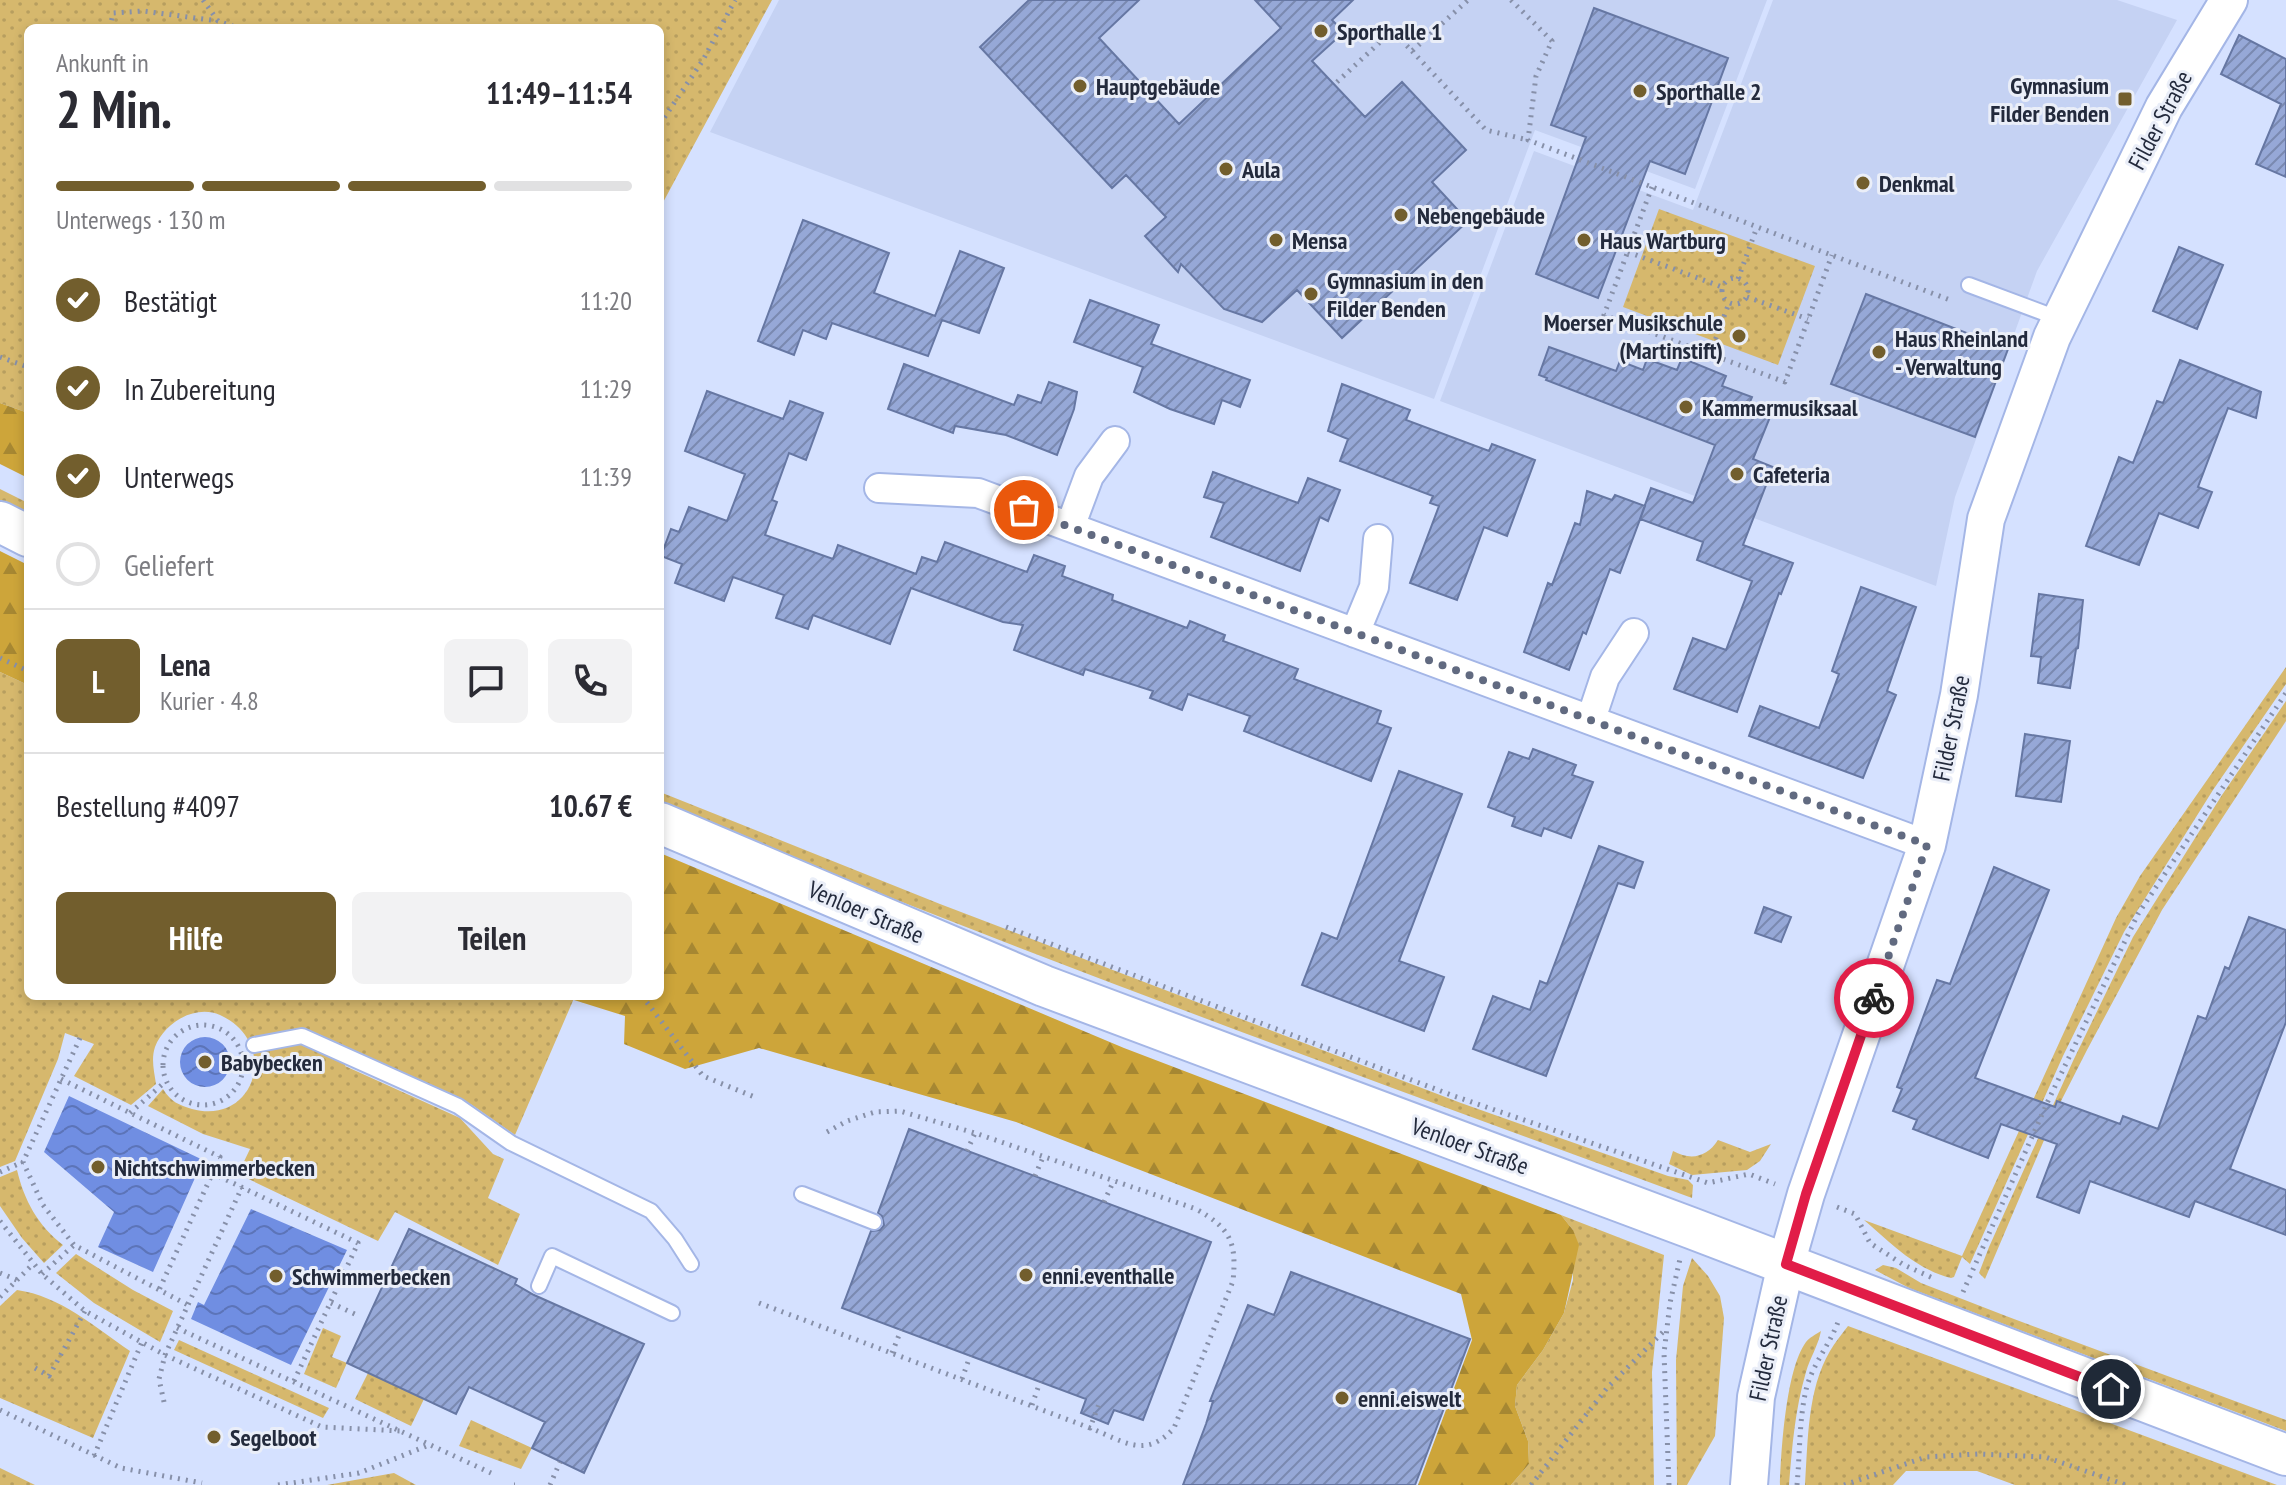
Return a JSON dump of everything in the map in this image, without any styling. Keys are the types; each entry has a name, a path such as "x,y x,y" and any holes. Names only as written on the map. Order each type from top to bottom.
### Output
{"main road":[{"path":"0,522 24,534"},
{"name":"Venloer Straße","path":"664,825 1044,986 2286,1455"}],"street":[{"name":"Filder Straße","path":"1749,1485 1756,1397 1786,1264 1806,1194 1927,845 1959,695 1986,519 2060,320 2164,107 2229,0"},
{"path":"1070,527 1089,476 1115,441"},
{"path":"879,488 978,493 1927,845"},
{"path":"1355,633 1374,587 1378,539"},
{"path":"1591,719 1605,677 1634,633"}],"lane":[{"path":"1969,285 2060,320"},
{"path":"254,1045 302,1036 458,1106 532,1154 651,1211 691,1264"},
{"path":"802,1194 874,1222"},
{"path":"539,1286 552,1256 672,1313"}],"path":[{"path":"203,0 218,21"},
{"path":"664,118 703,60 735,0"},
{"path":"1412,51 1468,0"},
{"path":"1511,0 1552,41 1536,76 1528,140"},
{"path":"111,24 113,13 143,11 227,24"},
{"path":"1337,82 1392,31 1486,130 1528,140 1961,304"},
{"path":"664,108 670,109"},
{"path":"1652,187 1604,315 1785,382 1832,255"},
{"path":"1738,279 1757,227"},
{"path":"1628,252 1722,287"},
{"path":"1738,279 1747,287 1747,297 1741,303 1729,303 1723,297 1722,287 1729,280 1738,279"},
{"path":"1747,297 1808,319"},
{"path":"1710,354 1729,303"},
{"path":"0,357 24,366"},
{"path":"0,658 24,669"},
{"path":"1951,1287 1963,1292 2048,1101 2138,914 2286,693"},
{"path":"1005,927 1454,1096 1708,1183 1749,1174 1806,1194 1855,1214 1870,1243 1904,1265 1939,1281"},
{"path":"645,1000 703,1076 757,1098"},
{"path":"202,1024 227,1032 242,1054 240,1080 223,1100 197,1105 184,1101 166,1082 162,1070 163,1056 168,1044 188,1027 202,1024"},
{"path":"0,1172 23,1162 80,1038"},
{"path":"61,1079 220,1157 159,1290"},
{"path":"130,1113 166,1082"},
{"path":"759,1303 1139,1447 1151,1447 1174,1428 1233,1281 1233,1247 1228,1233 1216,1220 1196,1209 975,1133 900,1111 875,1112 847,1121 827,1132"},
{"path":"967,1151 975,1133"},
{"path":"1035,1176 1043,1157"},
{"path":"23,1162 43,1205 74,1245 188,1305"},
{"path":"212,1173 358,1243 294,1381"},
{"path":"1104,1202 1114,1180"},
{"path":"1669,1485 1664,1353 1667,1328 1680,1260 1708,1183"},
{"path":"164,1402 159,1379 165,1355 242,1187"},
{"path":"0,1221 42,1274 85,1311 165,1355 322,1427 401,1431"},
{"path":"1797,1485 1806,1391 1817,1359 1829,1344 1837,1326 1870,1243"},
{"path":"42,1274 74,1245"},
{"path":"0,1297 33,1264"},
{"path":"0,1273 17,1280"},
{"path":"331,1303 357,1315"},
{"path":"35,1368 49,1376 85,1311"},
{"path":"177,1328 491,1473"},
{"path":"1531,1485 1607,1388 1667,1328"},
{"path":"892,1353 901,1330"},
{"path":"94,1456 142,1342"},
{"path":"962,1379 970,1356"},
{"path":"1032,1405 1040,1382"},
{"path":"1090,1428 1099,1404"},
{"path":"0,1410 121,1468 205,1484"},
{"path":"278,1485 359,1473 430,1444"},
{"path":"1844,1485 1926,1457 1978,1454 2045,1457 2126,1485"},
{"path":"550,1485 560,1462"}],"shaded area":[{"path":"0,0 772,0 664,201 664,24 24,24 24,412 0,403"},
{"name":"Gymnasium in den Filder Benden","path":"779,0 1767,0 1695,189 1535,130 1434,399 710,132"},
{"name":"Moerser Musikschule (Martinstift)","path":"1773,0 2117,0 2177,20 2037,271 1955,497 1936,586 1440,401 1534,151 1693,210"},
{"path":"1659,209 1815,266 1778,365 1623,307"},
{"path":"0,489 24,501 24,512 0,500"},
{"path":"2286,667 2286,684 2213,790 2124,932 2063,1056 1970,1264 1962,1257 1951,1278 1915,1262 1864,1220 1962,1256 2116,918 2140,876"},
{"path":"0,672 24,683 24,1000 573,1000 515,1135 472,1105 353,1050 345,1066 460,1118 493,1154 504,1159 488,1198 520,1214 498,1265 395,1212 378,1241 238,1174 250,1149 203,1134 148,1106 163,1089 179,1104 214,1111 232,1105 245,1094 255,1062 250,1044 239,1028 210,1012 191,1014 165,1030 154,1052 156,1084 131,1105 74,1076 94,1044 65,1033 58,1059 15,1161 0,1167"},
{"path":"2286,701 2286,721 2162,910 2087,1050 2059,1105 1985,1279 1979,1273 1989,1247 2133,937 2222,795"},
{"path":"664,794 940,904 1461,1103 1668,1176 1688,1180 1693,1185 1692,1198 1174,1007 664,806"},
{"path":"1718,1140 1750,1152 1771,1144 1760,1161 1747,1170 1692,1175 1669,1164 1673,1151 1698,1156"},
{"path":"17,1170 33,1212 63,1245 44,1263 0,1206 0,1177"},
{"path":"1561,1215 1664,1255 1652,1372 1654,1485 1511,1485 1529,1464 1528,1441 1515,1406 1517,1385 1543,1350 1564,1313 1573,1280 1573,1230"},
{"path":"76,1254 173,1311 160,1342 94,1303 56,1273"},
{"path":"1692,1258 1720,1296 1724,1318 1715,1436 1687,1485 1677,1485 1676,1360 1683,1286"},
{"path":"1883,1265 2006,1316 2286,1420 2286,1431 1909,1288 1875,1270"},
{"path":"17,1290 33,1293 62,1306 130,1351 93,1438 0,1398 0,1306"},
{"path":"1848,1326 2277,1485 2015,1485 1977,1471 1906,1471 1893,1485 1805,1485 1810,1416 1817,1382 1830,1351"},
{"path":"323,1328 341,1336 332,1357 347,1363 336,1388 304,1374"},
{"path":"1821,1331 1799,1400 1789,1485 1780,1485 1786,1411 1794,1371 1806,1342"},
{"path":"179,1340 329,1408 323,1418 174,1350"},
{"path":"368,1373 424,1399 411,1426 355,1399"},
{"path":"471,1420 532,1448 521,1469 459,1446"},
{"path":"0,1468 35,1485 0,1485"},
{"path":"394,1473 416,1485 327,1485"}],"green space":[{"path":"0,403 24,412 24,476 0,464"},
{"path":"0,551 24,563 24,683 0,672"},
{"path":"664,855 1124,1048 1561,1215 1573,1230 1579,1245 1564,1313 1543,1350 1517,1385 1515,1406 1528,1441 1529,1464 1511,1485 1418,1485 1472,1340 1461,1294 1016,1122 759,1048 685,1069 624,1044 625,1016 574,1000 664,1000"}],"water":[{"name":"Babybecken","path":"205,1037 223,1044 230,1062 223,1080 205,1087 187,1080 180,1062 187,1044"},
{"path":"69,1096 203,1160 153,1272 98,1247 114,1212 44,1152"},
{"name":"Schwimmerbecken","path":"251,1209 347,1250 291,1365 191,1319 198,1302 204,1305"}],"building":[{"path":"1029,0 1139,0 1099,38 1179,124 1281,28 1255,0 1353,0 1332,20 1344,32 1312,61 1365,117 1402,82 1466,150 1432,182 1468,221 1342,338 1297,290 1262,322 1224,309 1181,264 1178,272 1145,236 1166,217 1126,175 1112,188 980,47"},
{"name":"Sporthalle 2","path":"1594,8 1728,58 1685,174 1650,161 1598,298 1536,274 1586,137 1551,125"},
{"path":"2239,35 2286,59 2286,177 2256,164 2281,104 2221,74"},
{"path":"803,220 889,253 874,293 935,316 960,251 1004,268 979,333 942,320 928,356 832,323 826,339 803,330 794,355 758,341"},
{"path":"2179,247 2223,265 2197,329 2153,311"},
{"path":"1866,294 2008,349 1975,437 1831,384"},
{"path":"1090,300 1159,325 1151,344 1250,380 1240,407 1222,400 1214,424 1170,409 1134,392 1143,367 1074,342"},
{"path":"1549,347 1616,371 1620,361 1643,370 1647,359 1677,370 1682,358 1726,376 1722,386 1752,397 1750,402 1756,404 1753,411 1770,417 1753,459 1773,467 1743,545 1793,563 1779,593 1737,712 1674,689 1693,638 1726,650 1752,581 1697,560 1703,542 1640,519 1651,488 1693,503 1715,445 1546,380 1539,375"},
{"path":"2180,360 2261,392 2256,418 2228,408 2198,487 2212,492 2198,528 2159,513 2139,565 2086,546 2119,457 2133,463 2157,401 2163,403"},
{"path":"904,364 1014,405 1018,395 1041,403 1049,382 1077,392 1057,455 1006,435 955,426 953,433 888,409"},
{"path":"1342,384 1410,410 1406,420 1489,451 1492,444 1535,460 1507,536 1484,527 1457,600 1410,583 1439,506 1430,503 1433,496 1340,461 1348,439 1328,431"},
{"path":"707,391 783,419 790,401 823,413 806,460 789,453 772,500 777,502 765,535 833,559 838,545 916,574 922,557 937,562 945,542 1027,572 1034,555 1065,566 1062,576 1113,595 1112,600 1187,628 1190,621 1225,635 1223,641 1298,669 1294,679 1381,711 1377,723 1391,728 1371,781 1244,731 1250,716 1188,694 1182,710 1150,698 1153,691 1085,669 1083,675 1014,650 1023,625 1003,622 911,588 890,644 813,615 808,629 776,618 784,595 733,577 724,601 675,583 682,564 664,557 671,529 679,532 689,507 727,521 745,474 685,451"},
{"path":"1213,472 1298,503 1308,478 1340,490 1328,521 1320,517 1300,571 1211,537 1224,503 1204,497"},
{"path":"1587,491 1612,500 1615,495 1645,506 1620,573 1610,569 1569,670 1524,652 1548,583 1552,585 1575,523 1580,525"},
{"path":"1861,587 1916,607 1887,691 1896,695 1863,778 1749,736 1760,706 1819,728 1839,674 1832,671"},
{"path":"2039,594 2083,600 2070,688 2038,683 2041,657 2031,656"},
{"path":"2025,734 2070,741 2061,802 2016,796"},
{"path":"1533,749 1576,765 1572,775 1593,782 1571,838 1544,828 1541,836 1512,826 1515,817 1488,807 1509,752 1529,759"},
{"path":"1399,771 1462,794 1399,961 1444,977 1424,1031 1302,985 1322,933 1337,939"},
{"path":"1599,846 1643,862 1634,888 1618,883 1546,1076 1473,1049 1493,996 1530,1010 1540,981 1547,984"},
{"path":"1994,867 2049,890 1975,1078 2055,1107 2057,1101 2120,1124 2123,1116 2158,1129 2198,1016 2206,1019 2225,967 2229,969 2249,917 2286,930 2286,1022 2230,1169 2286,1190 2286,1235 2195,1201 2189,1217 2090,1181 2079,1213 2037,1197 2057,1144 2001,1124 1988,1158 1913,1129 1917,1120 1893,1111 1902,1089 1897,1087 1937,980 1950,984"},
{"path":"1764,907 1791,917 1781,942 1755,933"},
{"name":"enni.eventhalle","path":"909,1129 1211,1242 1143,1420 1114,1410 1108,1424 1081,1413 1086,1399 842,1308 871,1231 880,1230 884,1225 878,1213"},
{"path":"409,1229 517,1279 515,1284 534,1295 644,1344 584,1473 532,1448 545,1422 469,1387 456,1414 347,1363"},
{"name":"enni.eiswelt","path":"1291,1272 1470,1339 1415,1485 1183,1485 1206,1424 1213,1401 1210,1401 1248,1305 1274,1315"}],"way so far":[{"path":"1024,510 1927,845 1874,998"}],"place":[{"name":"Sporthalle 1","path":"1321,31"},
{"name":"Hauptgebäude","path":"1080,86"},
{"name":"Sporthalle 2","path":"1640,91"},
{"name":"Gymnasium Filder Benden","path":"2125,99"},
{"name":"Aula","path":"1226,169"},
{"name":"Denkmal","path":"1863,183"},
{"name":"Nebengebäude","path":"1401,215"},
{"name":"Mensa","path":"1276,240"},
{"name":"Haus Wartburg","path":"1584,240"},
{"name":"Gymnasium in den Filder Benden","path":"1311,294"},
{"name":"Moerser Musikschule (Martinstift)","path":"1739,336"},
{"name":"Haus Rheinland - Verwaltung","path":"1879,352"},
{"name":"Kammermusiksaal","path":"1686,407"},
{"name":"Cafeteria","path":"1737,474"},
{"name":"Babybecken","path":"205,1062"},
{"name":"Nichtschwimmerbecken","path":"98,1167"},
{"name":"enni.eventhalle","path":"1026,1275"},
{"name":"Schwimmerbecken","path":"276,1276"},
{"name":"enni.eiswelt","path":"1342,1398"},
{"name":"Segelboot","path":"214,1437"}],"route":[{"path":"1874,998 1806,1194 1786,1264 2111,1389"}]}
